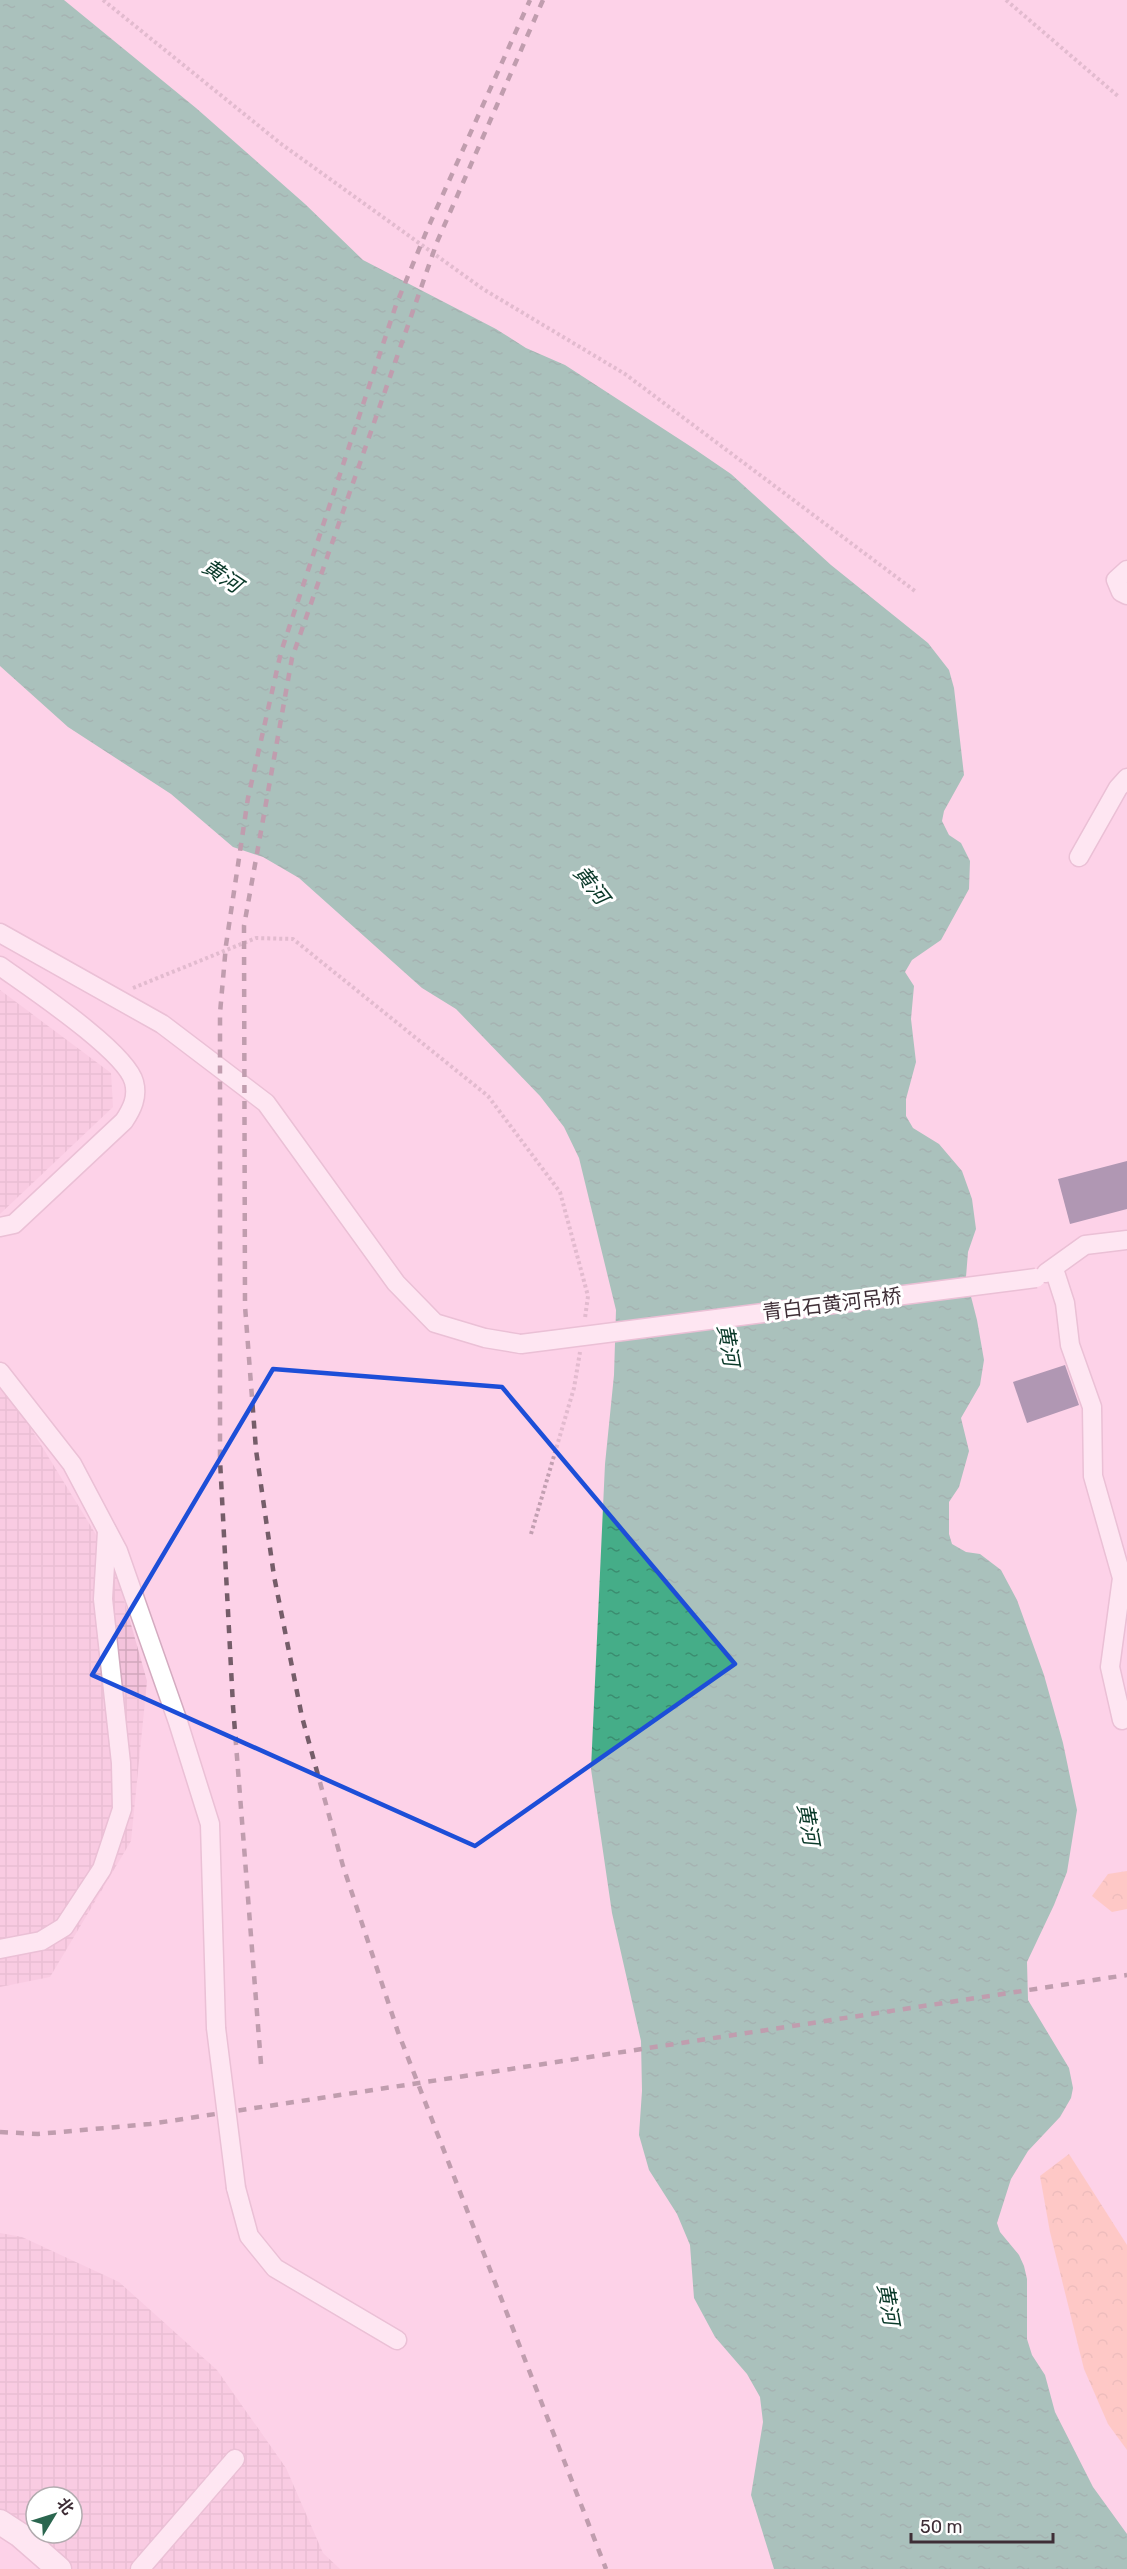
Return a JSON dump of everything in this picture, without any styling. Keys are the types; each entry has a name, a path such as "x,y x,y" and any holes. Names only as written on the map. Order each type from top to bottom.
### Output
{"main road":[{"path":"0,2522 21,2535 59,2569"}],"street":[{"path":"1127,570 1116,580 1121,592 1127,595"},
{"path":"1079,857 1118,788 1127,778"},
{"name":"青白石黄河吊桥","path":"0,933 162,1024 266,1103 396,1283 435,1323 485,1338 521,1344 1036,1278 1054,1269 1085,1245 1127,1240"},
{"path":"0,966 58,1007 120,1060 130,1071 135,1083 132,1110 124,1121 14,1224 0,1227"},
{"path":"1054,1269 1065,1303 1070,1345 1092,1407 1093,1476 1122,1578 1110,1667 1122,1720"},
{"path":"0,1372 72,1464 118,1551 156,1658 210,1824 216,2028 236,2188 249,2236 275,2268 397,2340"},
{"path":"0,1948 41,1941 64,1927 102,1869 122,1809 121,1763 103,1599 107,1531"},
{"path":"140,2569 235,2459"}],"path":[{"path":"102,0 280,143 483,289 625,374 915,591"},
{"path":"1006,0 1119,97"},
{"path":"112,996 256,938 293,939 488,1096 560,1192 588,1296 585,1319"},
{"path":"531,1534 574,1388 581,1342"}],"highlighted area":[{"path":"273,1369 502,1387 735,1664 475,1846 92,1675"}],"shaded area":[{"path":"0,990 111,1073 113,1107 0,1214"},
{"path":"0,1378 114,1564 147,1681 131,1841 50,1977 0,1987"},
{"path":"0,2233 22,2237 119,2282 217,2370 286,2468 323,2553 340,2569 73,2569 39,2545 84,2545 84,2485 24,2485 24,2535 0,2518"}],"green space":[{"path":"1127,1871 1127,1909 1112,1912 1092,1896 1108,1874"},
{"path":"1069,2154 1127,2245 1127,2450 1108,2424 1084,2369 1050,2232 1040,2176"}],"water":[{"name":"黄河","path":"0,0 64,0 196,108 305,204 363,260 496,329 526,348 565,365 731,474 831,565 928,643 949,670 954,688 964,775 944,811 942,821 949,835 961,843 970,861 969,889 941,940 912,960 905,972 914,986 911,1019 916,1062 906,1099 906,1116 913,1128 939,1144 962,1171 972,1199 976,1229 968,1252 966,1277 984,1360 980,1385 961,1418 969,1451 959,1487 949,1502 949,1534 952,1544 966,1552 980,1554 1001,1570 1017,1600 1044,1675 1063,1743 1077,1810 1067,1872 1027,1962 1028,2000 1069,2068 1073,2088 1071,2098 1060,2117 1028,2151 1011,2179 997,2223 1000,2232 1019,2255 1024,2266 1027,2279 1027,2339 1032,2355 1045,2375 1055,2412 1093,2487 1127,2534 1127,2569 774,2569 751,2495 763,2422 760,2397 747,2374 715,2337 694,2298 690,2245 677,2214 649,2170 639,2135 642,2091 641,2041 612,1913 591,1769 605,1464 614,1375 616,1310 579,1158 564,1127 540,1096 456,1009 422,988 299,878 263,857 233,847 171,794 68,727 0,666"}],"building":[{"path":"1127,1161 1127,1209 1070,1224 1058,1179"},
{"path":"1065,1365 1079,1405 1027,1423 1013,1382"}],"railway":[{"path":"261,2064 233,1706 220,1460 220,1013 226,945 248,798 281,652 396,305 530,0"},
{"path":"543,0 437,242 292,658 244,926 245,1306 256,1450 274,1576 302,1717 343,1866 398,2032 606,2569"},
{"path":"0,2132 38,2134 150,2124 1127,1975"}]}
